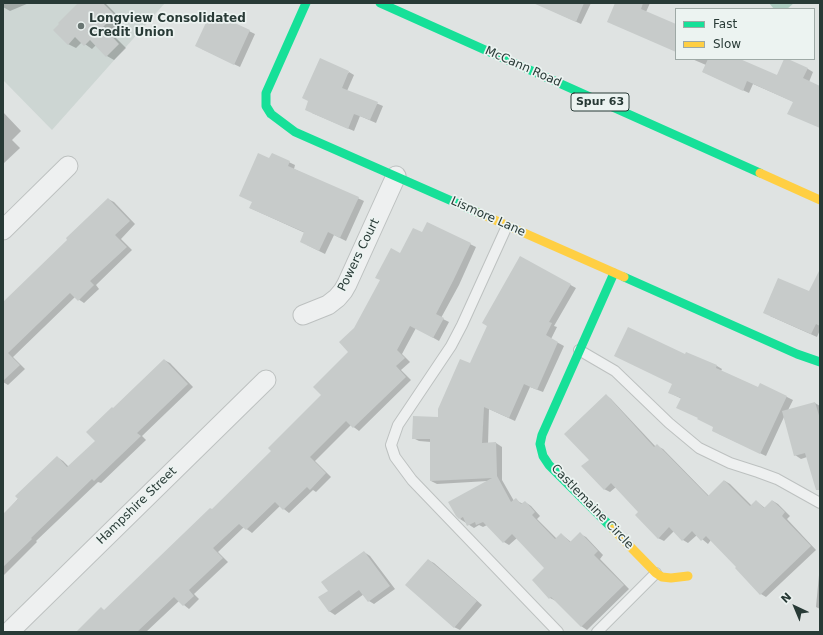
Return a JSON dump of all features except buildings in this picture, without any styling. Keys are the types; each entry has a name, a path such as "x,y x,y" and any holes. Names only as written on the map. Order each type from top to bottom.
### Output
{"street":[{"name":"Lismore Lane","path":"306,3 266,93 266,106 277,120 295,132 797,354 820,362"},
{"name":"McCann Road","path":"380,3 820,200"},
{"path":"3,230 68,166"},
{"name":"Powers Court","path":"303,315 328,305 343,291 396,176"},
{"name":"Castlemaine Circle","path":"614,273 542,435 540,444 543,456 549,465 656,573"},
{"name":"Hampshire Street","path":"9,632 266,380"},
{"path":"656,573 662,577 671,578 688,576"}],"lane":[{"path":"507,226 462,325 450,346 398,425 391,445 395,457 412,480 558,632"},
{"path":"579,350 615,371 669,423 699,448 730,463 777,479 820,503"},
{"path":"597,632 656,573"}],"shaded area":[{"path":"3,3 165,3 52,130 3,80"},
{"path":"769,3 794,3 788,8 773,8"}],"traffic: fast":[{"path":"306,3 266,93 266,106 271,114 295,132 479,213"},
{"path":"380,3 760,173"},
{"path":"613,529 549,465 543,456 540,444 542,435 614,273"},
{"path":"624,277 797,354 820,362"}],"traffic: slow":[{"path":"760,173 820,200"},
{"path":"479,213 624,277"},
{"path":"613,529 656,573 662,577 671,578 688,576"}],"place":[{"name":"Longview Consolidated Credit Union","path":"81,26"}]}
